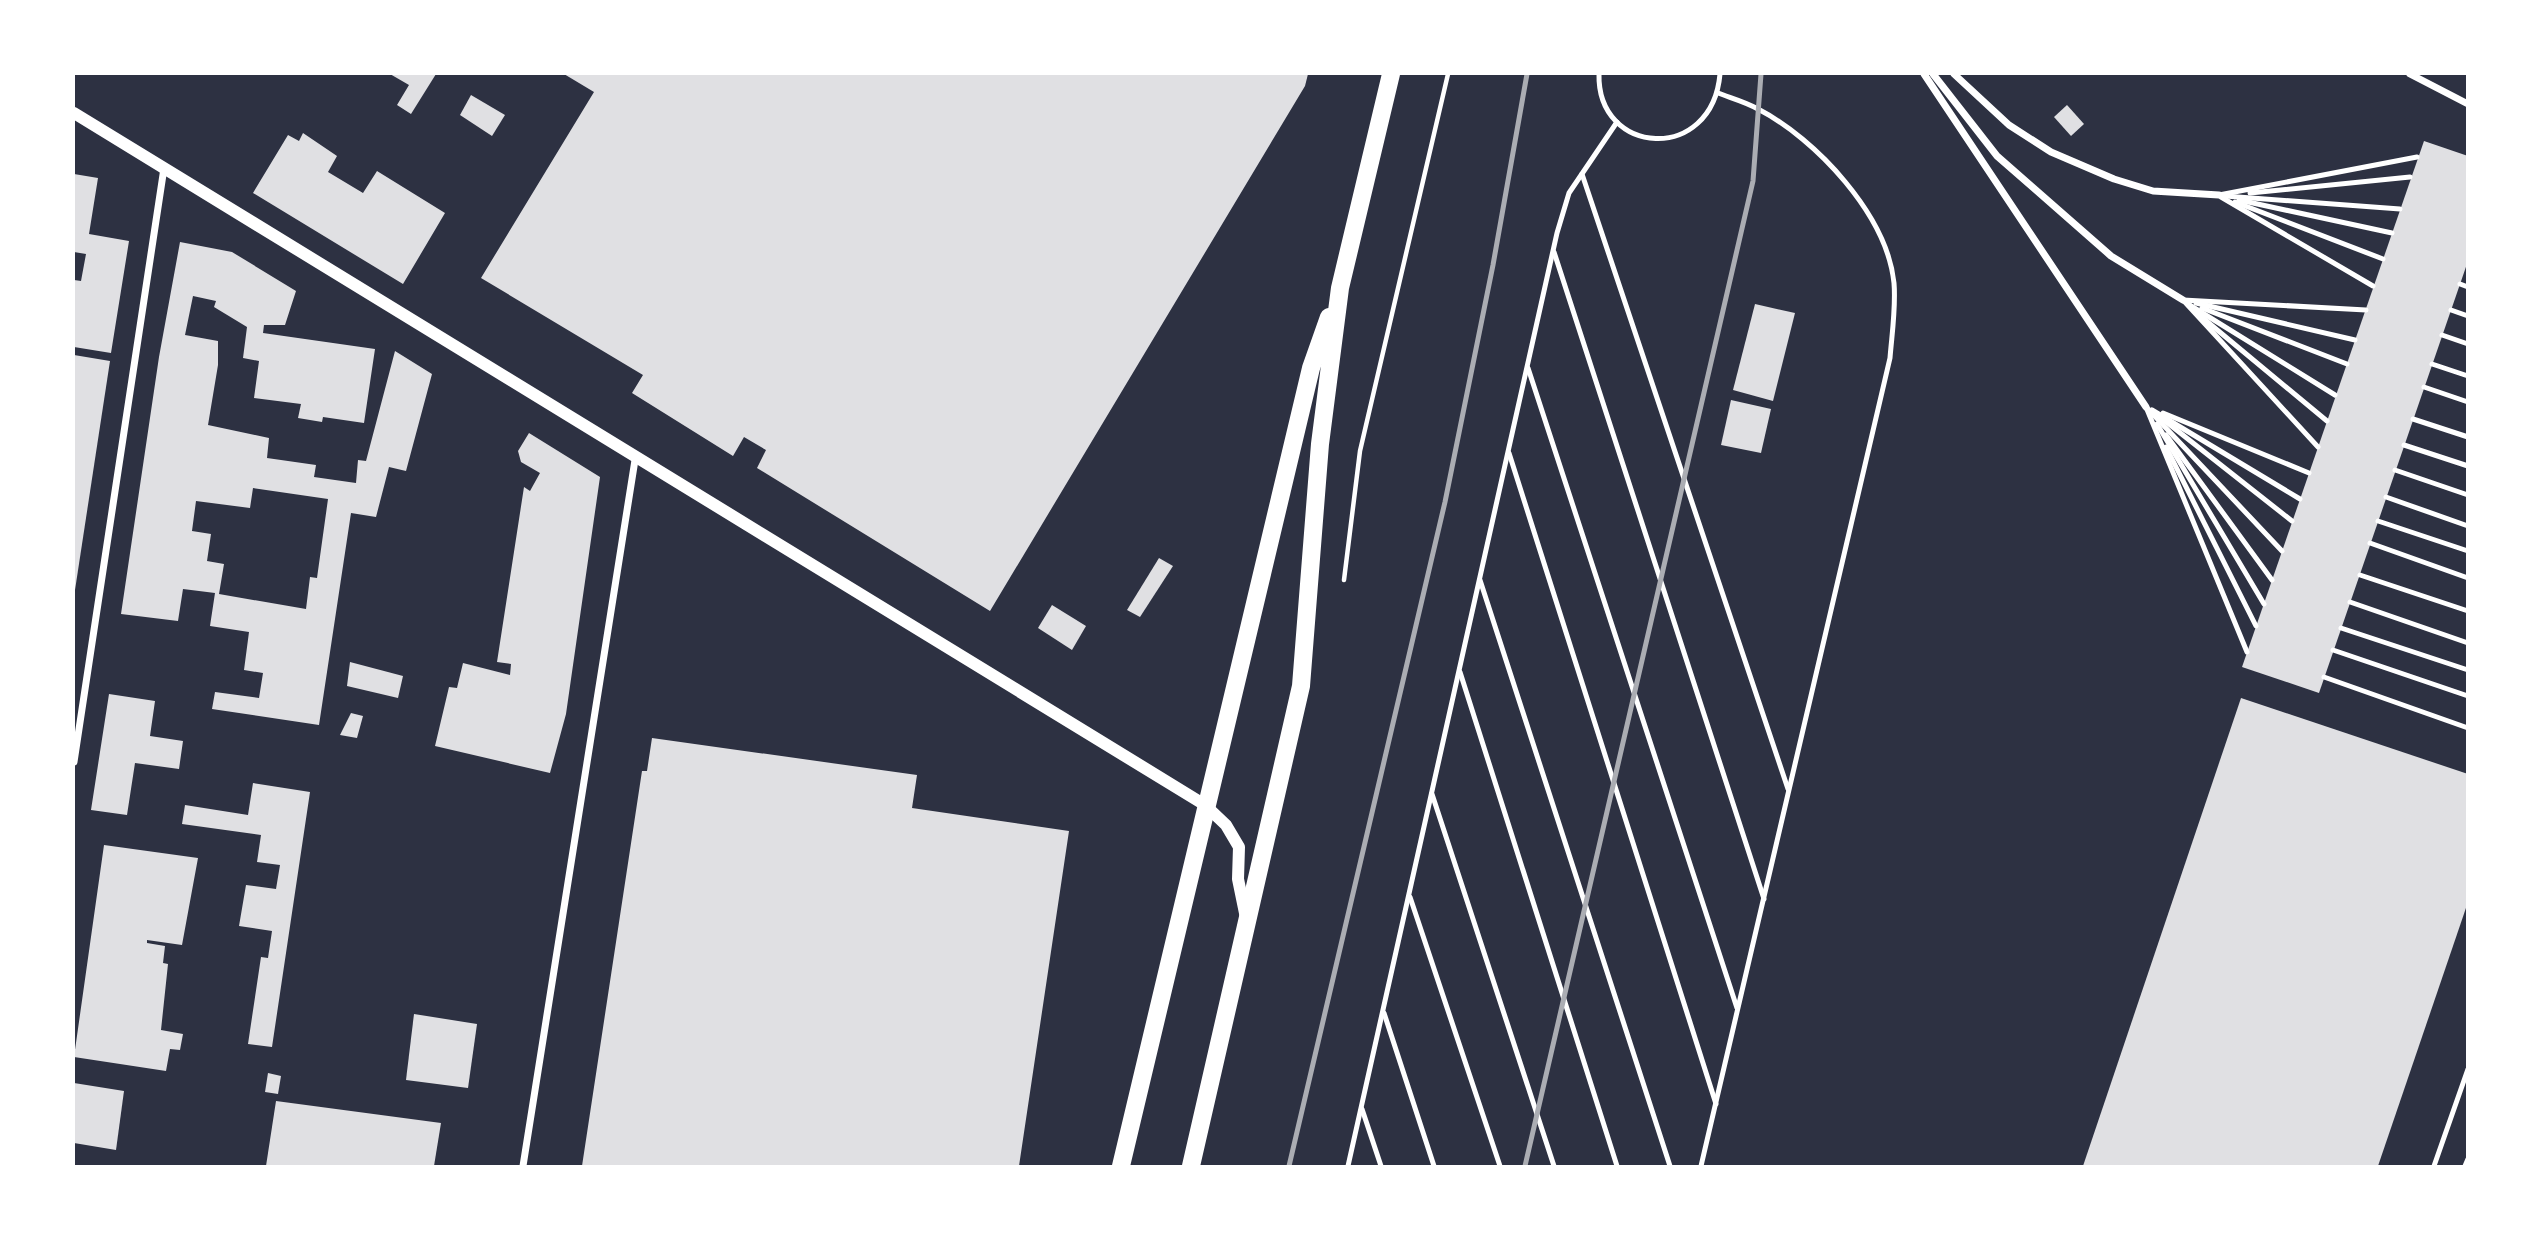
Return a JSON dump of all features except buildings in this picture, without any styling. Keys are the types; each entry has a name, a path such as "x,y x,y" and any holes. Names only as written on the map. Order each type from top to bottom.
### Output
{"main road":[{"path":"1191,1167 1258,885 1301,686 1320,444 1340,288 1391,74"},
{"path":"1121,1167 1311,368 1340,288"}],"street":[{"path":"1924,74 2146,407"},
{"path":"1933,74 1997,156 2111,256 2183,300"},
{"path":"1954,74 2010,125 2051,152 2114,179 2152,191 2219,195"},
{"path":"2410,74 2468,104"},
{"path":"74,113 635,460 1205,805 1226,825 1238,847 1238,879 1248,928"},
{"path":"74,762 164,167"},
{"path":"523,1167 635,460"}],"lane":[{"path":"1599,74 1604,106 1618,122 1635,134 1655,139 1675,136 1695,127 1709,112 1718,93 1720,74"},
{"path":"1701,1167 1890,358 1894,280 1865,206 1838,173 1796,135 1759,109 1718,93"},
{"path":"1348,1167 1553,249 1569,193 1618,122"},
{"path":"2219,195 2417,157"},
{"path":"1581,174 1789,792"},
{"path":"2219,195 2410,177"},
{"path":"2219,195 2400,209"},
{"path":"2219,195 2392,233"},
{"path":"2219,195 2383,259"},
{"path":"2219,195 2374,286"},
{"path":"1553,249 1764,899"},
{"path":"2460,284 2468,287"},
{"path":"2183,300 2365,310"},
{"path":"2183,300 2355,340"},
{"path":"2183,300 2347,364"},
{"path":"2183,300 2335,395"},
{"path":"2183,300 2327,421"},
{"path":"2183,300 2318,447"},
{"path":"2451,310 2468,316"},
{"path":"2442,335 2468,344"},
{"path":"2432,364 2468,376"},
{"path":"1527,366 1738,1011"},
{"path":"2424,387 2468,402"},
{"path":"2146,407 2309,473"},
{"path":"2146,407 2300,499"},
{"path":"2146,407 2292,521"},
{"path":"2146,407 2282,551"},
{"path":"2146,407 2272,580"},
{"path":"2146,407 2264,604"},
{"path":"2146,407 2256,626"},
{"path":"2146,407 2247,652"},
{"path":"2413,419 2468,437"},
{"path":"2404,445 2468,466"},
{"path":"1508,450 1716,1104"},
{"path":"2395,470 2468,495"},
{"path":"2386,498 2468,526"},
{"path":"2378,521 2468,551"},
{"path":"2370,543 2468,578"},
{"path":"2360,575 2468,611"},
{"path":"1479,579 1670,1167"},
{"path":"2350,602 2468,643"},
{"path":"2341,628 2468,670"},
{"path":"2333,650 2468,696"},
{"path":"1459,669 1617,1167"},
{"path":"2324,677 2468,728"},
{"path":"1432,793 1554,1167"},
{"path":"1409,894 1500,1167"},
{"path":"1383,1011 1434,1167"},
{"path":"2434,1167 2468,1069"},
{"path":"1362,1106 1381,1167"},
{"path":"2465,1167 2468,1159"}],"railway":[{"path":"1289,1166 1445,502 1493,265 1527,74"},
{"path":"1525,1166 1753,181 1761,74"}]}
